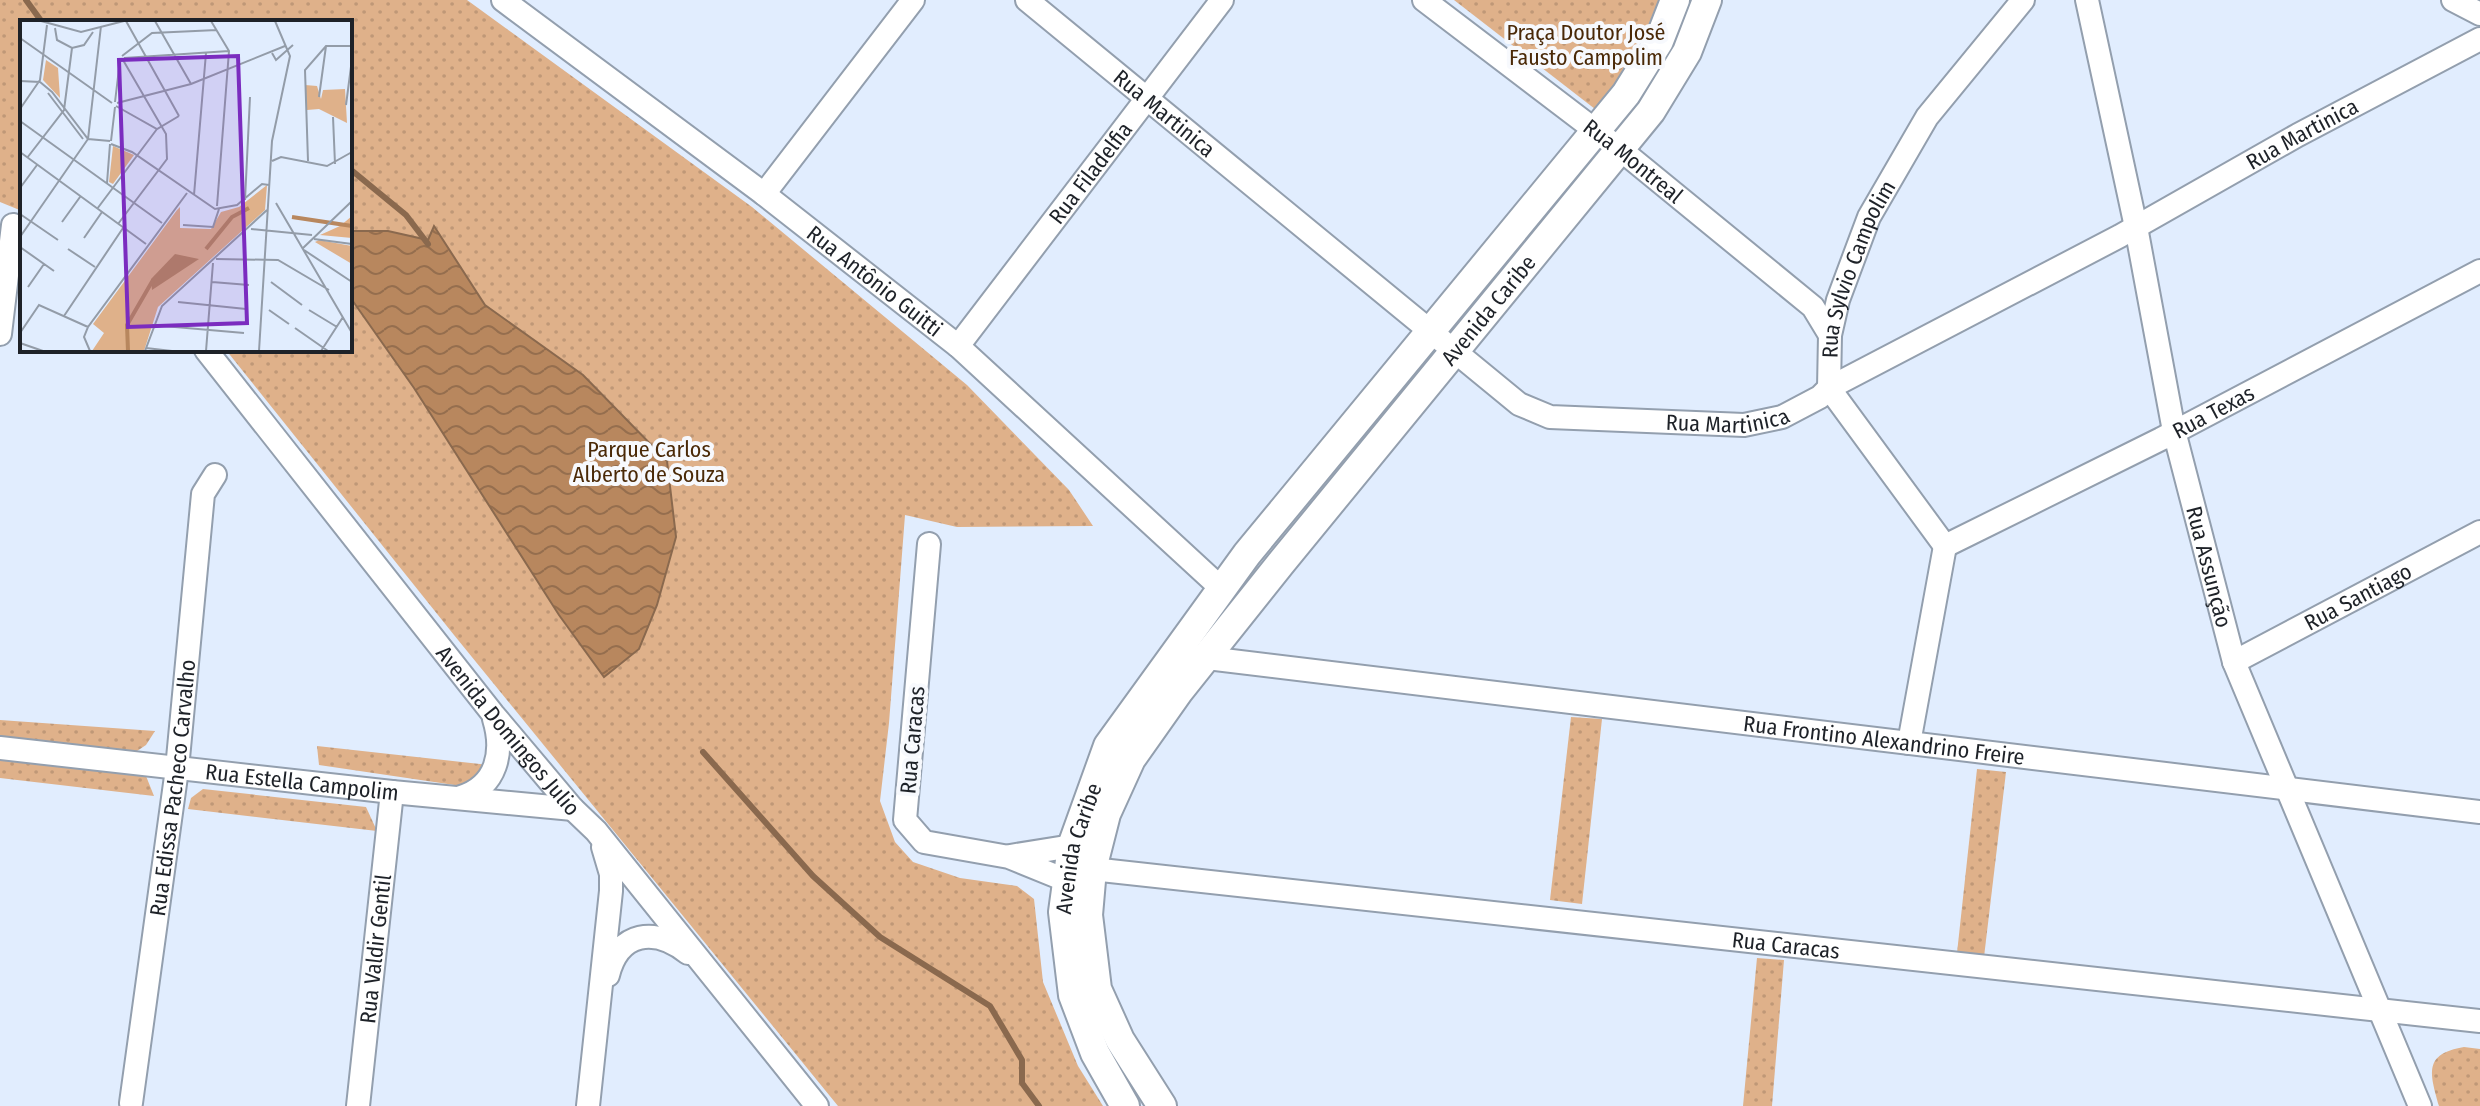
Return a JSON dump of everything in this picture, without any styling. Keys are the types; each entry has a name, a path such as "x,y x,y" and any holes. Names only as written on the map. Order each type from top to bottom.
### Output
{"street":[{"name":"Rua Antônio Guitti","path":"503,0 764,194 958,346 1223,588"},
{"path":"764,194 913,0"},
{"name":"Rua Martinica","path":"1027,0 1519,404 1550,417 1744,425 1782,417 1820,397 1829,388 2136,227 2480,37"},
{"name":"Rua Filadelfia","path":"958,346 1222,0"},
{"name":"Rua Montreal","path":"1424,0 1621,150 1813,307 1830,335"},
{"name":"Avenida Caribe","path":"1162,1106 1120,1040 1097,989 1088,915 1072,846 1108,746 1247,554 1626,94 1659,41 1675,0"},
{"name":"Avenida Caribe","path":"1125,1106 1095,1053 1073,995 1063,912 1131,759 1179,691 1651,111 1687,52 1707,0"},
{"name":"Rua Sylvio Campolim","path":"1945,546 1829,388 1830,335 1838,300 1869,217 1927,117 2023,0"},
{"name":"Rua Assunção","path":"2087,0 2136,227 2174,431 2234,662 2420,1106"},
{"path":"2453,0 2480,14"},
{"path":"2480,20 2480,37"},
{"path":"0,334 12,225"},
{"name":"Rua Texas","path":"1945,546 2174,431 2480,271"},
{"name":"Avenida Domingos Julio","path":"208,352 493,714 573,809 596,831 817,1106"},
{"name":"Rua Edissa Pacheco Carvalho","path":"131,1103 177,769 203,494 215,475"},
{"name":"Rua Santiago","path":"2234,662 2480,532"},
{"name":"Rua Caracas","path":"929,544 905,820 924,842 1009,857 1080,875 2480,1021"},
{"path":"1909,743 1945,546"},
{"path":"1223,588 1240,589 1247,598 1247,607"},
{"path":"1204,614 1204,622 1215,635 1215,647"},
{"name":"Rua Frontino Alexandrino Freire","path":"1215,647 1287,668 2480,812"},
{"path":"461,797 483,786 497,762 499,734 493,714"},
{"name":"Rua Estella Campolim","path":"0,748 573,809"},
{"name":"Rua Valdir Gentil","path":"358,1106 392,792"},
{"path":"588,1106 611,874 607,855 596,831"},
{"name":"Rua Caracas","path":"1009,857 1072,846"},
{"path":"596,1020 610,967 618,950 628,942 640,937 659,936 678,945 705,965"}],"green space":[{"name":"Parque Carlos Alberto de Souza","path":"0,0 467,0 752,207 967,385 1069,490 1093,526 957,527 905,515 880,801 895,842 913,862 960,878 1017,886 1034,899 1043,982 1078,1066 1103,1106 838,1106 228,352 352,352 352,20 20,20 20,210 0,202"},
{"name":"Praça Doutor José Fausto Campolim","path":"1454,0 1659,0 1633,61 1595,109"},
{"path":"1571,717 1602,719 1582,904 1550,900"},
{"path":"0,720 155,731 146,745 131,755 0,744"},
{"path":"317,746 489,765 468,787 319,765"},
{"path":"0,756 144,771 154,796 0,778"},
{"path":"1977,769 2006,772 1984,957 1957,953"},
{"path":"203,789 366,807 377,831 188,809 191,798"},
{"path":"1757,958 1784,960 1772,1106 1743,1106"},
{"path":"2464,1047 2480,1049 2480,1106 2439,1106 2433,1084 2433,1067 2442,1055"}],"water":[{"path":"434,226 485,305 583,375 667,461 676,537 657,605 639,649 604,677 559,615 414,388 352,300 352,231 388,231 428,240"}],"waterway":[{"path":"26,0 41,20"},
{"path":"352,171 406,215 428,244"},
{"path":"703,752 813,876 880,937 990,1006 1022,1060 1022,1083 1039,1106"}]}
